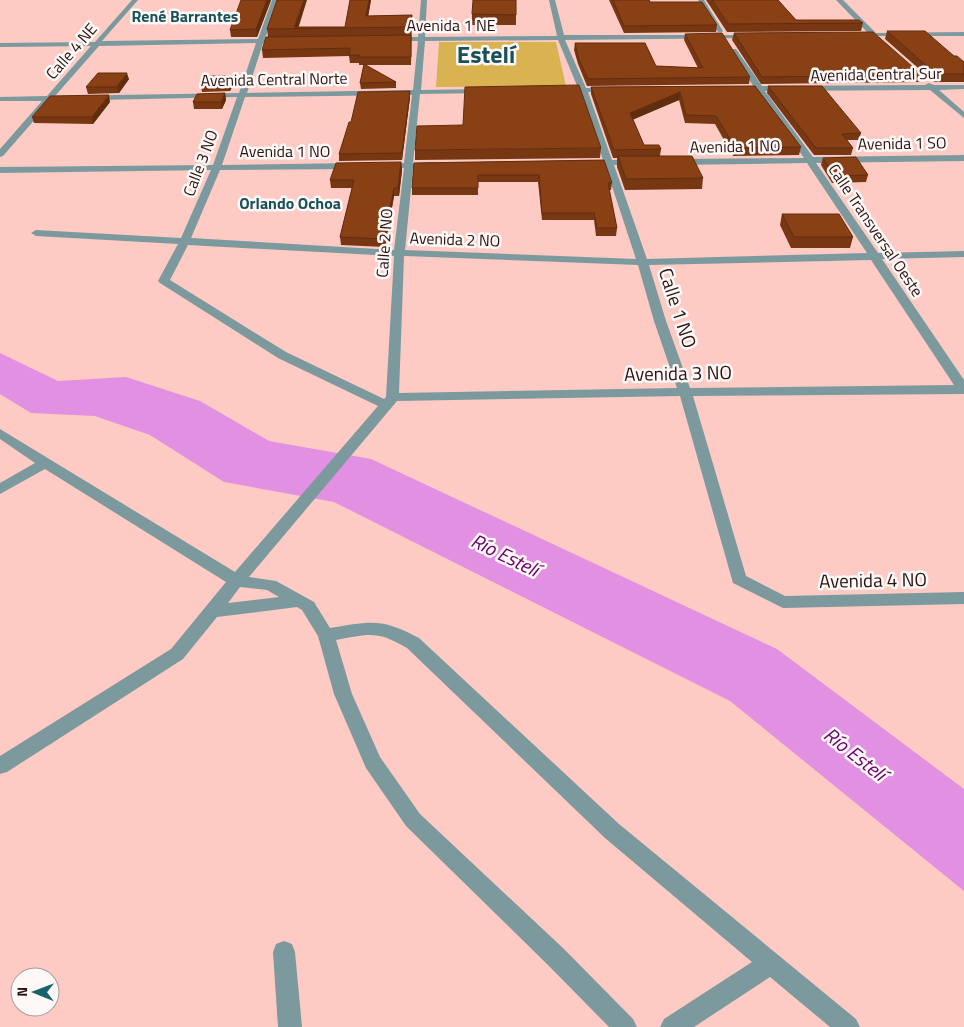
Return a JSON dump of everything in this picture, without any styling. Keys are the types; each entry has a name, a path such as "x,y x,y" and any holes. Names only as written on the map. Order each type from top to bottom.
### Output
{"street":[{"name":"Calle 4 NE","path":"0,154 135,0"},
{"name":"Calle 3 NO","path":"275,0 217,167 185,241 164,280 282,355 390,401"},
{"name":"Calle 2 NO","path":"390,401 398,253 417,92 424,0"},
{"name":"Calle 1 NO","path":"552,0 561,38 583,90 643,262 660,321 685,392 739,579 783,602"},
{"name":"Calle Transversal Oeste","path":"701,0 758,89 810,160 964,389"},
{"path":"839,0 881,41"},
{"path":"846,35 964,34"},
{"name":"Avenida 1 NE","path":"381,39 761,36"},
{"path":"0,46 292,40"},
{"path":"925,81 964,116"},
{"name":"Avenida Central Sur","path":"758,89 964,87"},
{"path":"729,89 758,89"},
{"path":"553,90 622,90"},
{"name":"Avenida Central Norte","path":"0,99 494,91"},
{"name":"Avenida 1 SO","path":"810,160 964,158"},
{"name":"Avenida 1 NO","path":"663,162 810,160"},
{"path":"579,163 643,162"},
{"name":"Avenida 1 NO","path":"0,170 445,165"},
{"name":"Avenida 2 NO","path":"36,233 398,253 643,262 964,254"},
{"name":"Avenida 3 NO","path":"390,401 685,392 964,389"},
{"path":"0,766 177,654 271,538 390,401"},
{"path":"0,433 237,580 270,585 308,606 326,635 343,694 373,762 413,820 556,957 625,1027"},
{"path":"0,489 46,463"},
{"name":"Avenida 4 NO","path":"783,602 964,598"},
{"path":"212,612 298,601"},
{"path":"326,635 368,628 392,631 413,643 612,831 848,1027"},
{"path":"284,952 290,1027"},
{"path":"672,1027 704,1008 770,963"}],"shaded area":[{"path":"439,42 556,42 566,86 436,87"}],"water":[{"name":"Río Estelí","path":"0,353 58,381 126,377 200,401 269,441 371,459 777,649 964,789 964,891 730,701 334,502 224,482 150,435 95,416 31,413 0,394"}],"building":[{"path":"241,0 267,0 256,29 230,30"},
{"path":"277,0 304,0 294,27 345,27 350,0 369,0 366,16 412,15 411,27 267,29"},
{"path":"473,0 516,0 516,15 472,14"},
{"path":"613,0 702,2 717,25 624,26"},
{"path":"712,0 778,0 796,20 859,20 863,23 728,24"},
{"path":"887,31 925,31 954,56 957,56 964,62 964,74 936,74"},
{"path":"873,32 922,75 762,77 734,33"},
{"path":"722,33 750,77 588,79 578,57 575,43 645,43 656,66 703,68 685,34"},
{"path":"411,35 411,57 359,57 359,55 349,55 350,48 262,50 266,37"},
{"path":"364,64 396,82 360,83"},
{"path":"98,73 127,73 117,87 86,87"},
{"path":"205,76 233,76 229,85 201,85"},
{"path":"579,85 601,148 415,150 417,126 463,125 465,87"},
{"path":"755,86 801,147 735,148 716,116 686,115 680,92 630,113 644,145 659,145 661,149 614,150 591,87"},
{"path":"768,86 822,86 861,133 842,134 853,148 816,148"},
{"path":"410,91 402,153 339,154 349,122 351,122 358,92"},
{"path":"225,93 221,102 193,102 197,94"},
{"path":"109,95 92,117 32,117 50,96"},
{"path":"618,156 692,156 703,178 626,179"},
{"path":"856,157 868,175 834,176 823,158"},
{"path":"604,160 612,183 608,183 617,228 597,228 594,213 542,213 539,175 478,175 478,188 412,188 414,163"},
{"path":"401,162 398,188 394,188 384,239 340,237 354,180 330,180 336,163"},
{"path":"782,214 839,214 853,237 794,237"}],"district":[{"name":"René Barrantes","path":"185,16"},
{"name":"Estelí","path":"486,55"},
{"name":"Orlando Ochoa","path":"290,203"}]}
